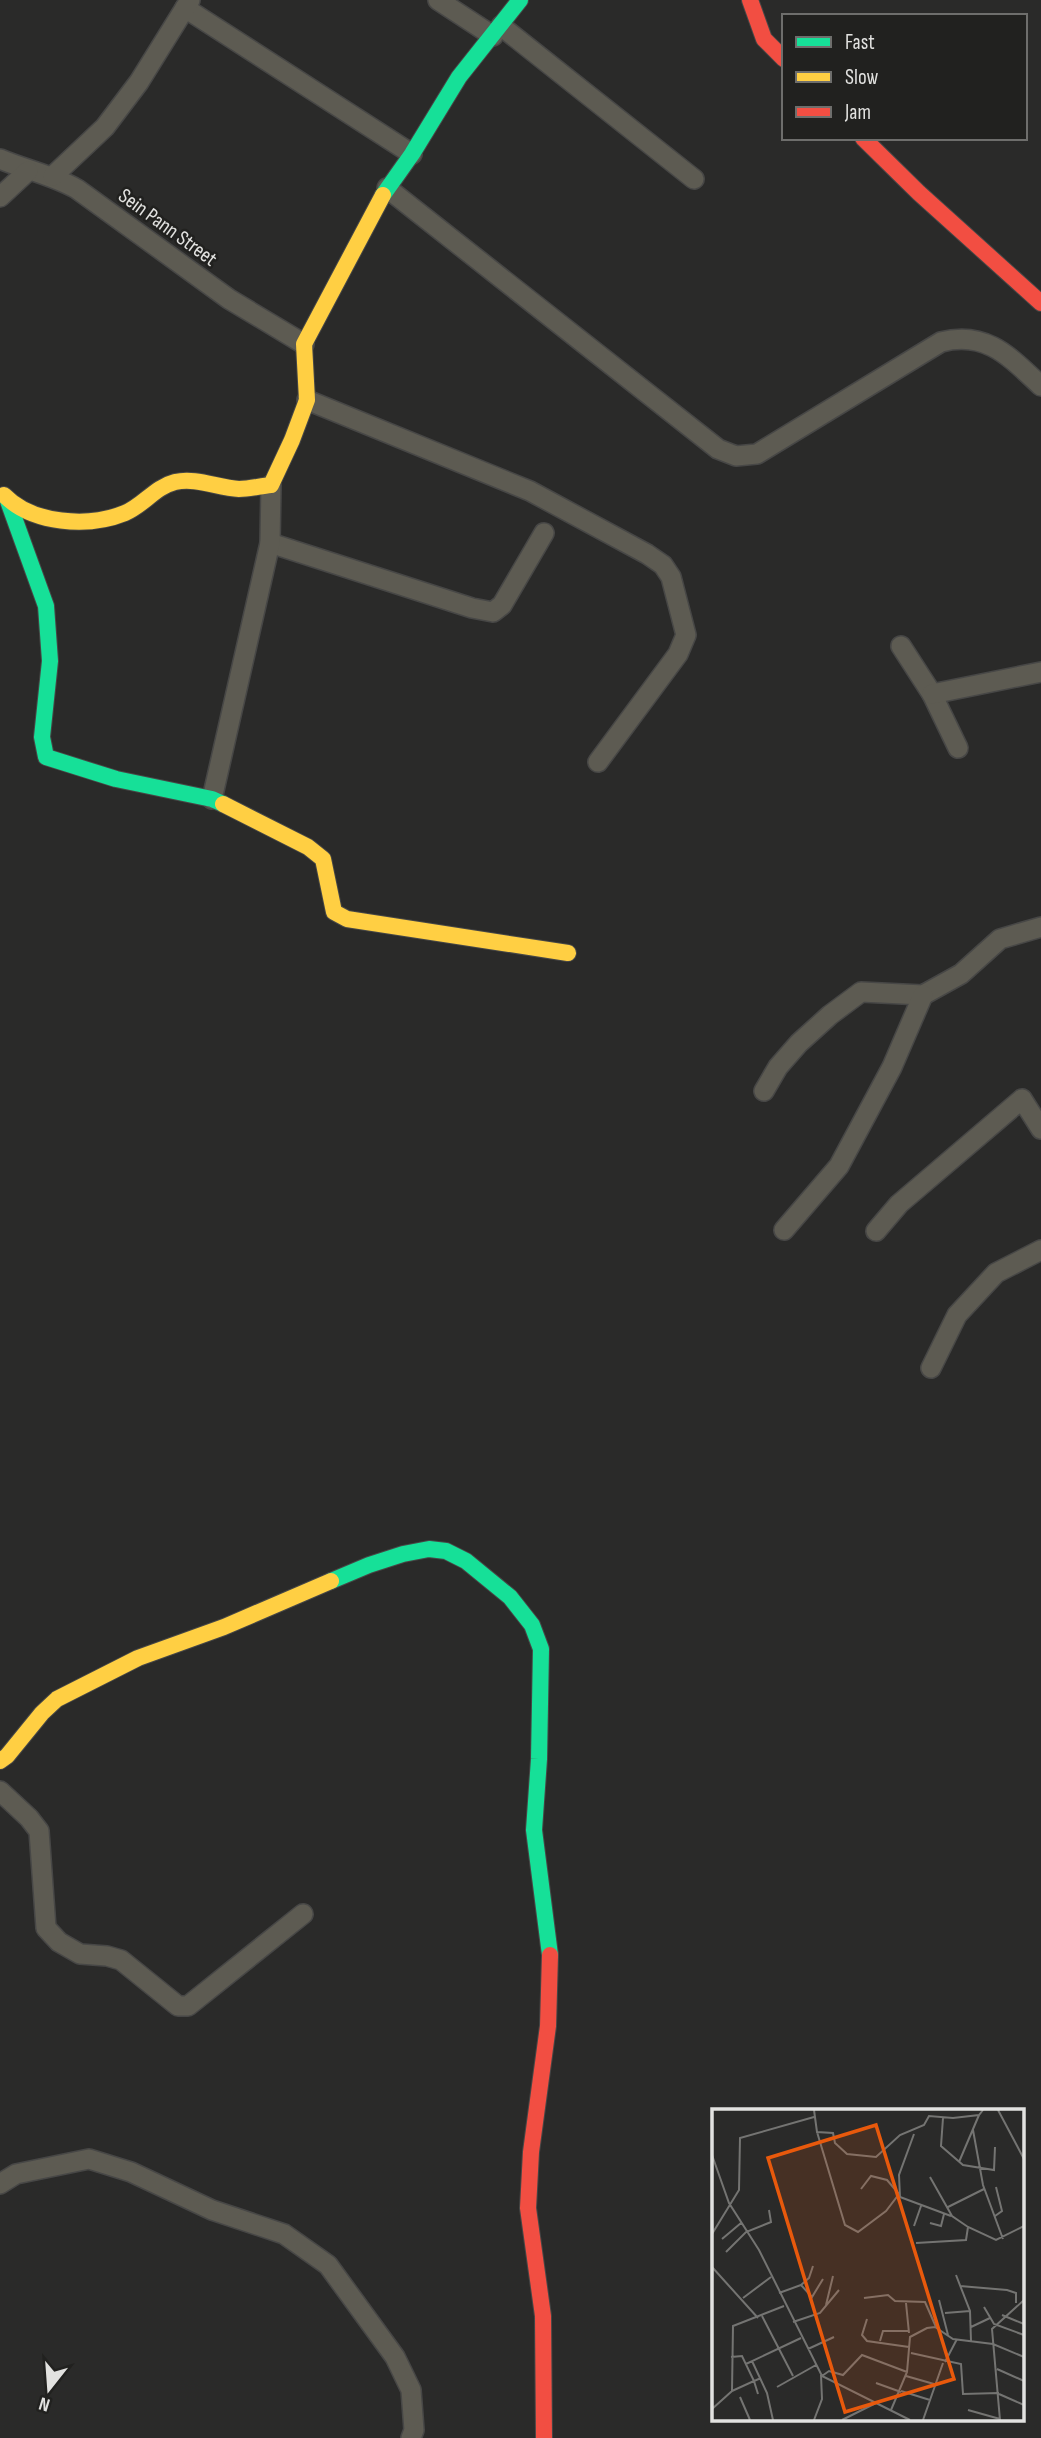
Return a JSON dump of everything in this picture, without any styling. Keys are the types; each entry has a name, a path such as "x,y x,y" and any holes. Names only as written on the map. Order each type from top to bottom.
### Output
{"street":[{"path":"438,0 497,31 694,179"},
{"path":"212,799 270,543 271,485 307,400 304,344 387,188 412,154 459,77 520,0"},
{"path":"750,0 764,39 782,57"},
{"path":"53,176 105,127 139,82 188,4 412,154"},
{"path":"865,140 919,193 1041,303"},
{"name":"Sein Pann Street","path":"0,159 28,171 53,176 77,189 229,299 304,344"},
{"path":"0,197 28,171"},
{"path":"387,188 718,449 736,456 757,454 941,342 960,337 986,342 1008,356 1041,386"},
{"path":"307,400 530,491 663,565 671,577 686,635 678,654 598,762"},
{"path":"4,495 27,514 56,520 96,519 125,512 155,491 177,481 241,489 271,485"},
{"path":"4,495 46,606 50,661 42,737 46,757 116,779 212,799 308,847 323,859 334,912 347,919 568,953"},
{"path":"270,543 472,608 493,612 502,604 544,533"},
{"path":"901,646 932,694 958,748"},
{"path":"932,694 1041,672"},
{"path":"764,1091 778,1067 799,1043 861,992 923,995 961,974 1000,939 1041,926"},
{"path":"784,1230 839,1166 892,1067 923,995"},
{"path":"876,1231 899,1203 1022,1099 1041,1129"},
{"path":"931,1368 957,1315 965,1306 996,1273 1041,1250"},
{"path":"0,1761 57,1699 138,1658 224,1627 380,1561 429,1549 446,1551 466,1561 510,1597 532,1625 541,1649 539,1759 534,1830 550,1958 548,2026 532,2140 528,2208 544,2316 544,2438"},
{"path":"0,1791 39,1831 46,1928 59,1942 80,1954 121,1960 178,2006 188,2006 303,1914"},
{"path":"0,2184 16,2174 89,2159 131,2172 212,2210 284,2234 328,2265 395,2357 411,2390 414,2430 411,2438"}],"traffic: fast":[{"path":"383,195 412,154 459,77 520,0"},
{"path":"8,501 46,606 50,661 42,737 46,757 116,779 212,799 223,804"},
{"path":"331,1581 403,1554 429,1549 446,1551 466,1561 510,1597 532,1625 541,1649 539,1759 534,1830 550,1955"}],"traffic: slow":[{"path":"4,495 30,512 78,522 125,513 161,488 175,482 191,481 239,489 271,485 307,400 304,344 383,195"},
{"path":"223,804 308,847 323,859 334,912 347,919 568,953"},
{"path":"0,1761 57,1699 138,1658 224,1627 331,1581"}],"traffic: jam":[{"path":"750,0 764,39 782,57"},
{"path":"865,140 919,193 1041,303"},
{"path":"544,2438 543,2316 528,2208 531,2152 548,2026 550,1955"}]}
